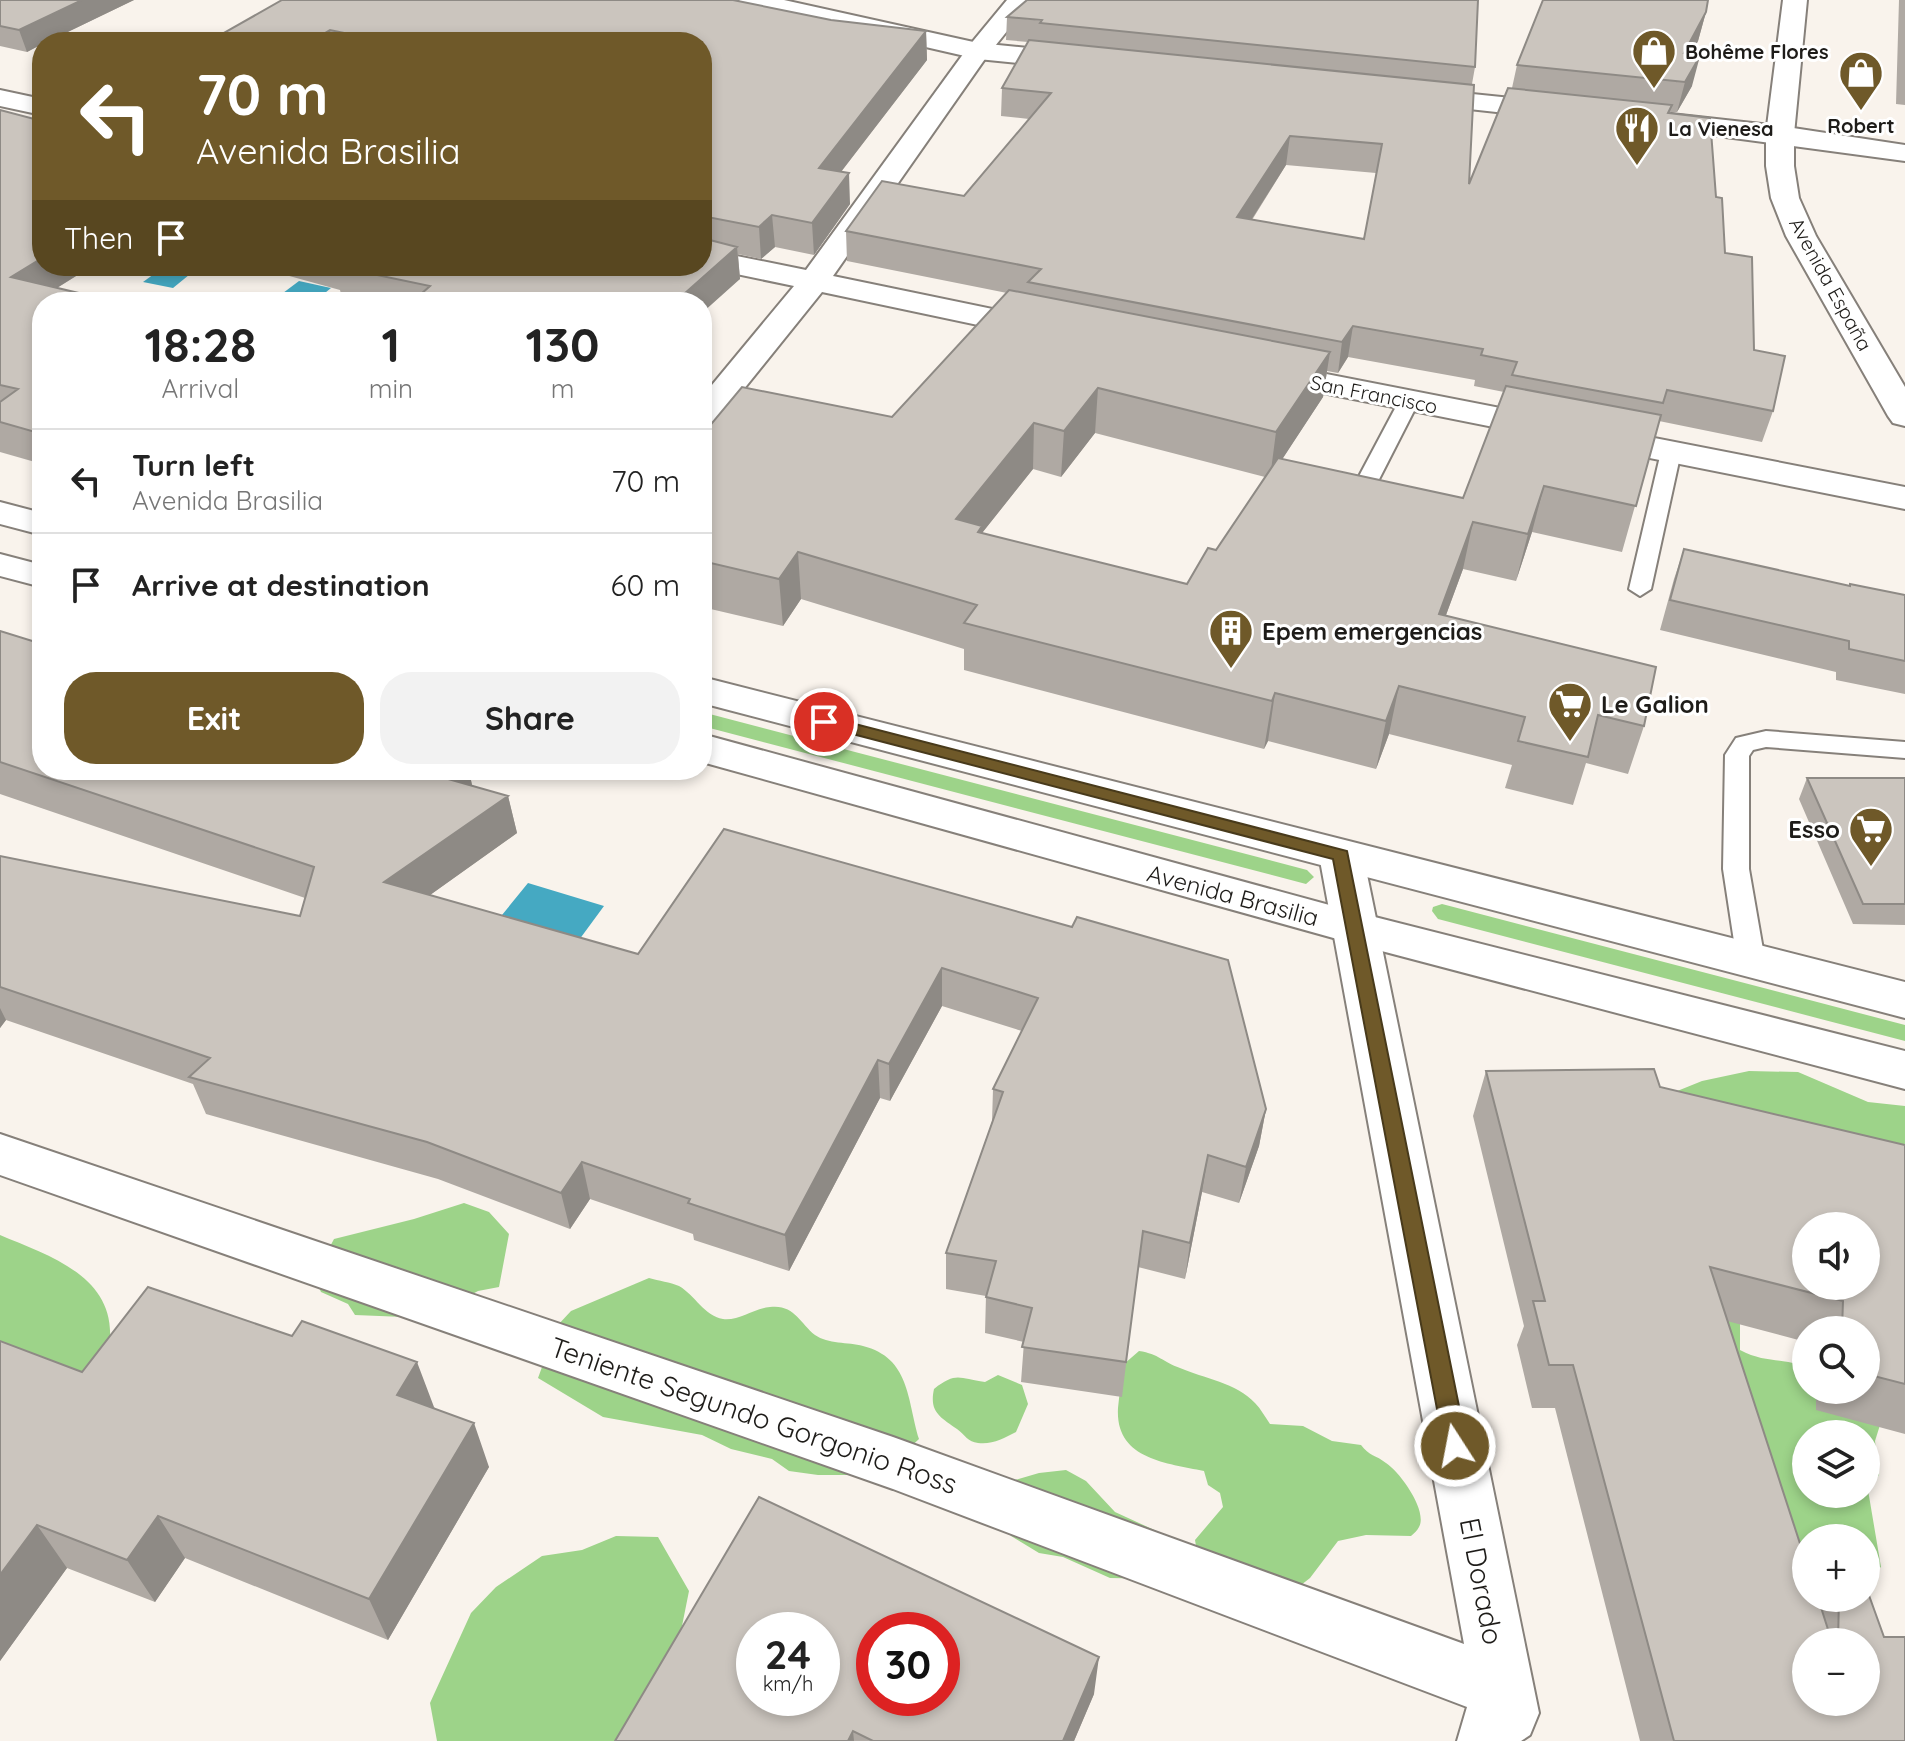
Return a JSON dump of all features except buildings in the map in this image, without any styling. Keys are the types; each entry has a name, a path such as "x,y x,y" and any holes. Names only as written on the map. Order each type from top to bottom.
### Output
{"street":[{"path":"751,0 978,51 1103,64"},
{"path":"712,407 813,283 978,51 1020,0"},
{"name":"Avenida España","path":"1795,0 1780,134 1780,166 1785,198 1801,236 1905,416"},
{"path":"1385,93 1588,114"},
{"path":"0,98 32,105"},
{"path":"1635,119 1780,134 1905,153"},
{"path":"712,260 1079,336"},
{"name":"San Francisco","path":"1236,367 1905,498"},
{"path":"0,513 32,521"},
{"path":"0,565 32,573"},
{"path":"712,693 1905,1000"},
{"name":"Avenida Brasilia","path":"712,751 1355,928 1905,1070"},
{"name":"El Dorado","path":"1341,855 1502,1724"},
{"name":"Teniente Segundo Gorgonio Ross","path":"0,1154 893,1463 1502,1724"}],"lane":[{"path":"1359,497 1409,401"},
{"path":"1640,589 1671,452"},
{"path":"1751,961 1736,869 1737,755 1745,744 1766,739 1905,750"}],"green space":[{"path":"712,715 1307,870 1314,877 1306,884 712,729"},
{"path":"1442,904 1905,1025 1905,1041 1438,919 1432,911 1433,907"},
{"path":"1749,1071 1798,1072 1868,1102 1905,1106 1905,1163 1655,1100 1702,1081"},
{"path":"464,1203 489,1212 509,1234 499,1287 478,1291 428,1318 355,1315 348,1304 321,1292 314,1277 334,1239"},
{"path":"0,1235 74,1270 101,1299 108,1317 110,1339 98,1382 0,1391"},
{"path":"649,1278 679,1286 716,1317 735,1318 764,1308 785,1308 820,1338 878,1352 890,1360 904,1382 919,1439 893,1463 862,1475 818,1475 789,1471 772,1459 731,1449 702,1435 603,1417 538,1378 557,1326 571,1311"},
{"path":"1699,1299 1740,1321 1740,1350 1792,1364 1792,1404 1861,1404 1876,1420 1792,1420 1792,1508 1871,1508 1874,1524 1792,1524 1792,1545 1772,1540"},
{"path":"1139,1351 1239,1390 1255,1403 1270,1424 1303,1426 1332,1441 1361,1445 1392,1468 1405,1483 1420,1512 1418,1528 1411,1536 1366,1535 1338,1541 1310,1578 1273,1607 1204,1592 1195,1540 1223,1507 1220,1493 1208,1485 1204,1471 1146,1456 1125,1438 1119,1425 1118,1408 1124,1364"},
{"path":"998,1375 1022,1385 1028,1404 1016,1432 993,1442 975,1442 935,1409 934,1389 948,1380 958,1378 985,1382"},
{"path":"1066,1470 1086,1481 1115,1512 1163,1534 1163,1579 1110,1578 1063,1557 1039,1553 1011,1536 999,1520 1008,1482 1039,1473"},
{"path":"616,1536 658,1537 689,1591 682,1626 637,1741 437,1741 430,1703 471,1613 496,1587 542,1556 582,1550"}],"water":[{"path":"151,276 188,276 173,288 143,282"},
{"path":"299,281 331,288 326,292 284,292"},
{"path":"528,883 604,906 579,940 502,915"}],"place":[{"name":"Bohême Flores","path":"1654,90"},
{"name":"Robert","path":"1861,112"},
{"name":"La Vienesa","path":"1637,167"},
{"name":"Epem emergencias","path":"1231,670"},
{"name":"Le Galion","path":"1570,743"},
{"name":"Esso","path":"1871,868"}],"route":[{"path":"824,722 1341,855 1455,1446"}]}
